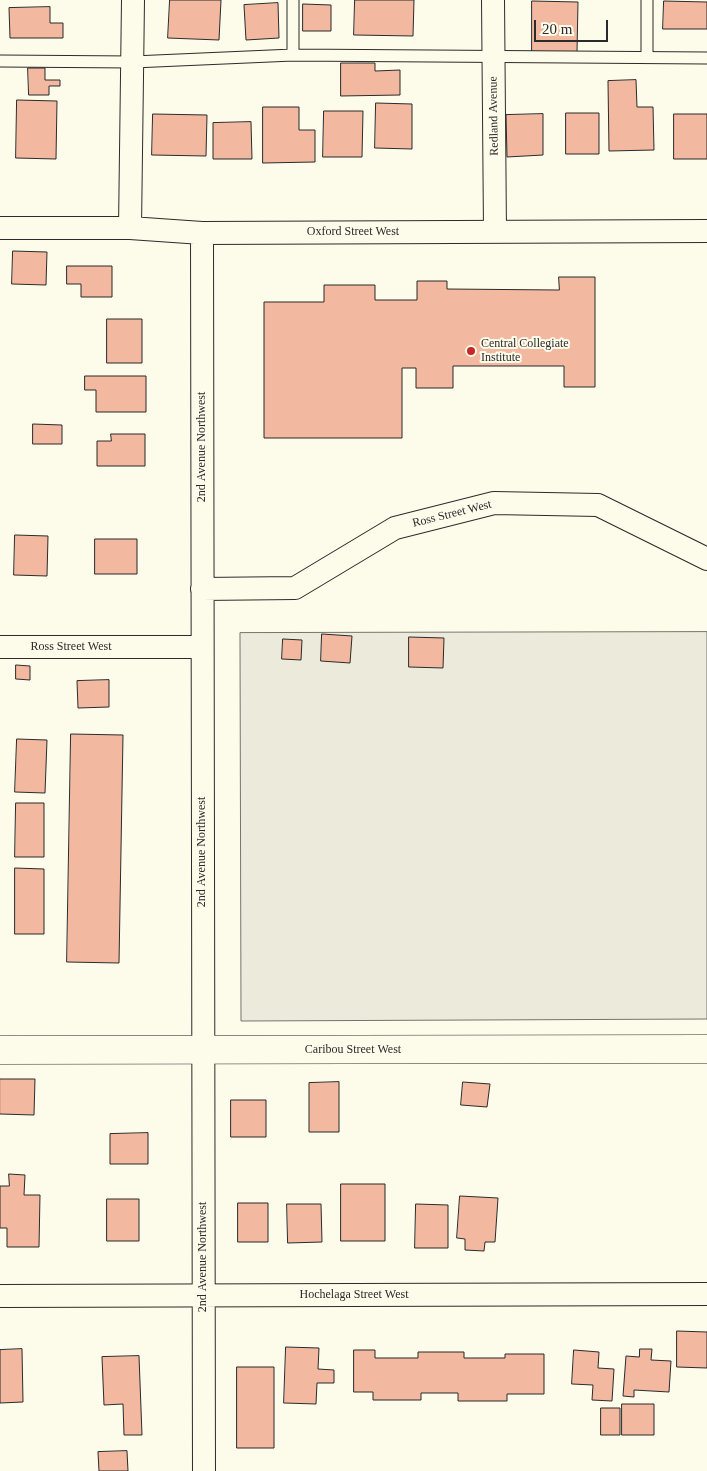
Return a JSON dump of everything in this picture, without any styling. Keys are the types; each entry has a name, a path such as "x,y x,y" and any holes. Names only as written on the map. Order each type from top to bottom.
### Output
{"street":[{"path":"130,228 133,0"},
{"name":"Redland Avenue","path":"493,0 495,231"},
{"name":"Oxford Street West","path":"0,228 130,228 202,233 707,231"},
{"name":"2nd Avenue Northwest","path":"202,233 204,1471"},
{"name":"Ross Street West","path":"202,589 295,588 395,528 494,503 598,505 707,559"},
{"name":"Ross Street West","path":"0,647 202,647"},
{"name":"Caribou Street West","path":"0,1050 707,1049"},
{"name":"Hochelaga Street West","path":"0,1296 707,1294"}],"lane":[{"path":"293,0 293,55"},
{"path":"647,0 647,56"},
{"path":"0,61 133,62 293,55 647,56 707,58"}],"shaded area":[{"path":"707,632 707,1019 241,1021 240,633"}],"building":[{"path":"170,0 221,0 219,40 168,38"},
{"path":"355,0 414,0 413,36 354,35"},
{"path":"532,1 578,2 577,52 532,52"},
{"path":"664,1 707,2 707,29 663,29"},
{"path":"278,3 279,38 246,40 244,5"},
{"path":"303,4 331,5 331,31 303,31"},
{"path":"50,7 50,23 63,23 63,38 10,38 9,8"},
{"path":"341,63 375,63 375,71 400,70 400,95 341,96"},
{"path":"28,68 45,68 45,80 60,80 60,86 49,86 49,95 29,95"},
{"path":"636,80 637,107 653,107 654,150 609,151 608,81"},
{"path":"17,100 57,101 56,159 16,158"},
{"path":"376,103 412,104 412,149 375,148"},
{"path":"263,107 299,107 299,130 315,130 315,162 263,163"},
{"path":"324,111 363,111 362,157 323,157"},
{"path":"566,113 599,113 599,154 566,154"},
{"path":"153,114 207,115 206,156 152,155"},
{"path":"543,114 543,155 507,157 506,115"},
{"path":"674,114 707,114 707,159 674,159"},
{"path":"251,122 252,159 213,159 213,123"},
{"path":"13,251 47,252 46,285 12,284"},
{"path":"67,266 112,266 112,297 81,297 81,284 67,284"},
{"name":"Central Collegiate Institute","path":"559,277 595,277 595,387 564,387 564,366 453,366 453,388 416,388 416,368 402,368 402,438 264,438 264,302 324,302 324,285 375,285 375,300 417,300 417,281 447,281 447,289 559,290"},
{"path":"107,319 142,319 142,363 107,363"},
{"path":"85,376 146,376 146,412 96,412 96,390 85,390"},
{"path":"33,424 62,425 62,444 33,444"},
{"path":"111,434 145,434 145,466 97,466 97,441 111,441"},
{"path":"15,535 48,536 47,576 14,575"},
{"path":"95,539 137,539 137,574 95,574"},
{"path":"322,634 352,636 350,663 321,661"},
{"path":"409,637 444,638 443,668 409,667"},
{"path":"283,639 302,640 301,660 282,659"},
{"path":"16,665 30,666 30,680 16,679"},
{"path":"109,680 109,707 78,708 77,681"},
{"path":"71,734 123,735 119,963 67,962"},
{"path":"17,739 47,740 45,793 15,792"},
{"path":"16,803 44,803 44,857 15,857"},
{"path":"15,868 44,869 44,934 15,934"},
{"path":"0,1079 35,1079 34,1115 0,1114"},
{"path":"339,1082 339,1132 309,1132 309,1083"},
{"path":"463,1082 490,1084 487,1107 461,1105"},
{"path":"231,1100 266,1100 266,1137 231,1137"},
{"path":"148,1133 148,1164 110,1164 110,1134"},
{"path":"9,1174 25,1175 24,1195 40,1195 39,1247 7,1247 7,1228 0,1228 0,1186 9,1186"},
{"path":"341,1184 385,1184 385,1241 341,1241"},
{"path":"460,1196 498,1198 495,1242 485,1242 484,1251 465,1250 465,1239 457,1238"},
{"path":"107,1199 139,1199 139,1241 107,1241"},
{"path":"238,1203 268,1203 268,1242 238,1242"},
{"path":"287,1204 321,1204 322,1242 288,1243"},
{"path":"416,1204 448,1205 448,1248 415,1248"},
{"path":"677,1331 707,1332 707,1368 677,1367"},
{"path":"286,1347 319,1348 318,1369 334,1370 334,1383 317,1383 316,1404 284,1403"},
{"path":"22,1349 23,1402 0,1403 0,1350"},
{"path":"640,1349 652,1349 651,1360 671,1361 669,1392 634,1390 634,1397 623,1396 626,1356 639,1357"},
{"path":"354,1350 375,1350 375,1358 418,1358 418,1352 464,1352 464,1358 505,1358 505,1354 544,1354 544,1394 507,1394 507,1401 458,1401 458,1393 421,1393 421,1400 373,1400 373,1392 354,1392"},
{"path":"574,1350 599,1352 598,1368 614,1369 612,1401 592,1400 593,1385 572,1384"},
{"path":"139,1356 142,1435 124,1435 123,1404 104,1405 102,1357"},
{"path":"237,1367 274,1367 274,1448 237,1448"},
{"path":"622,1404 654,1404 654,1435 622,1435"},
{"path":"601,1408 620,1408 620,1435 601,1435"},
{"path":"127,1451 128,1471 99,1471 98,1452"}],"place":[{"name":"Central Collegiate Institute","path":"471,351"}]}
